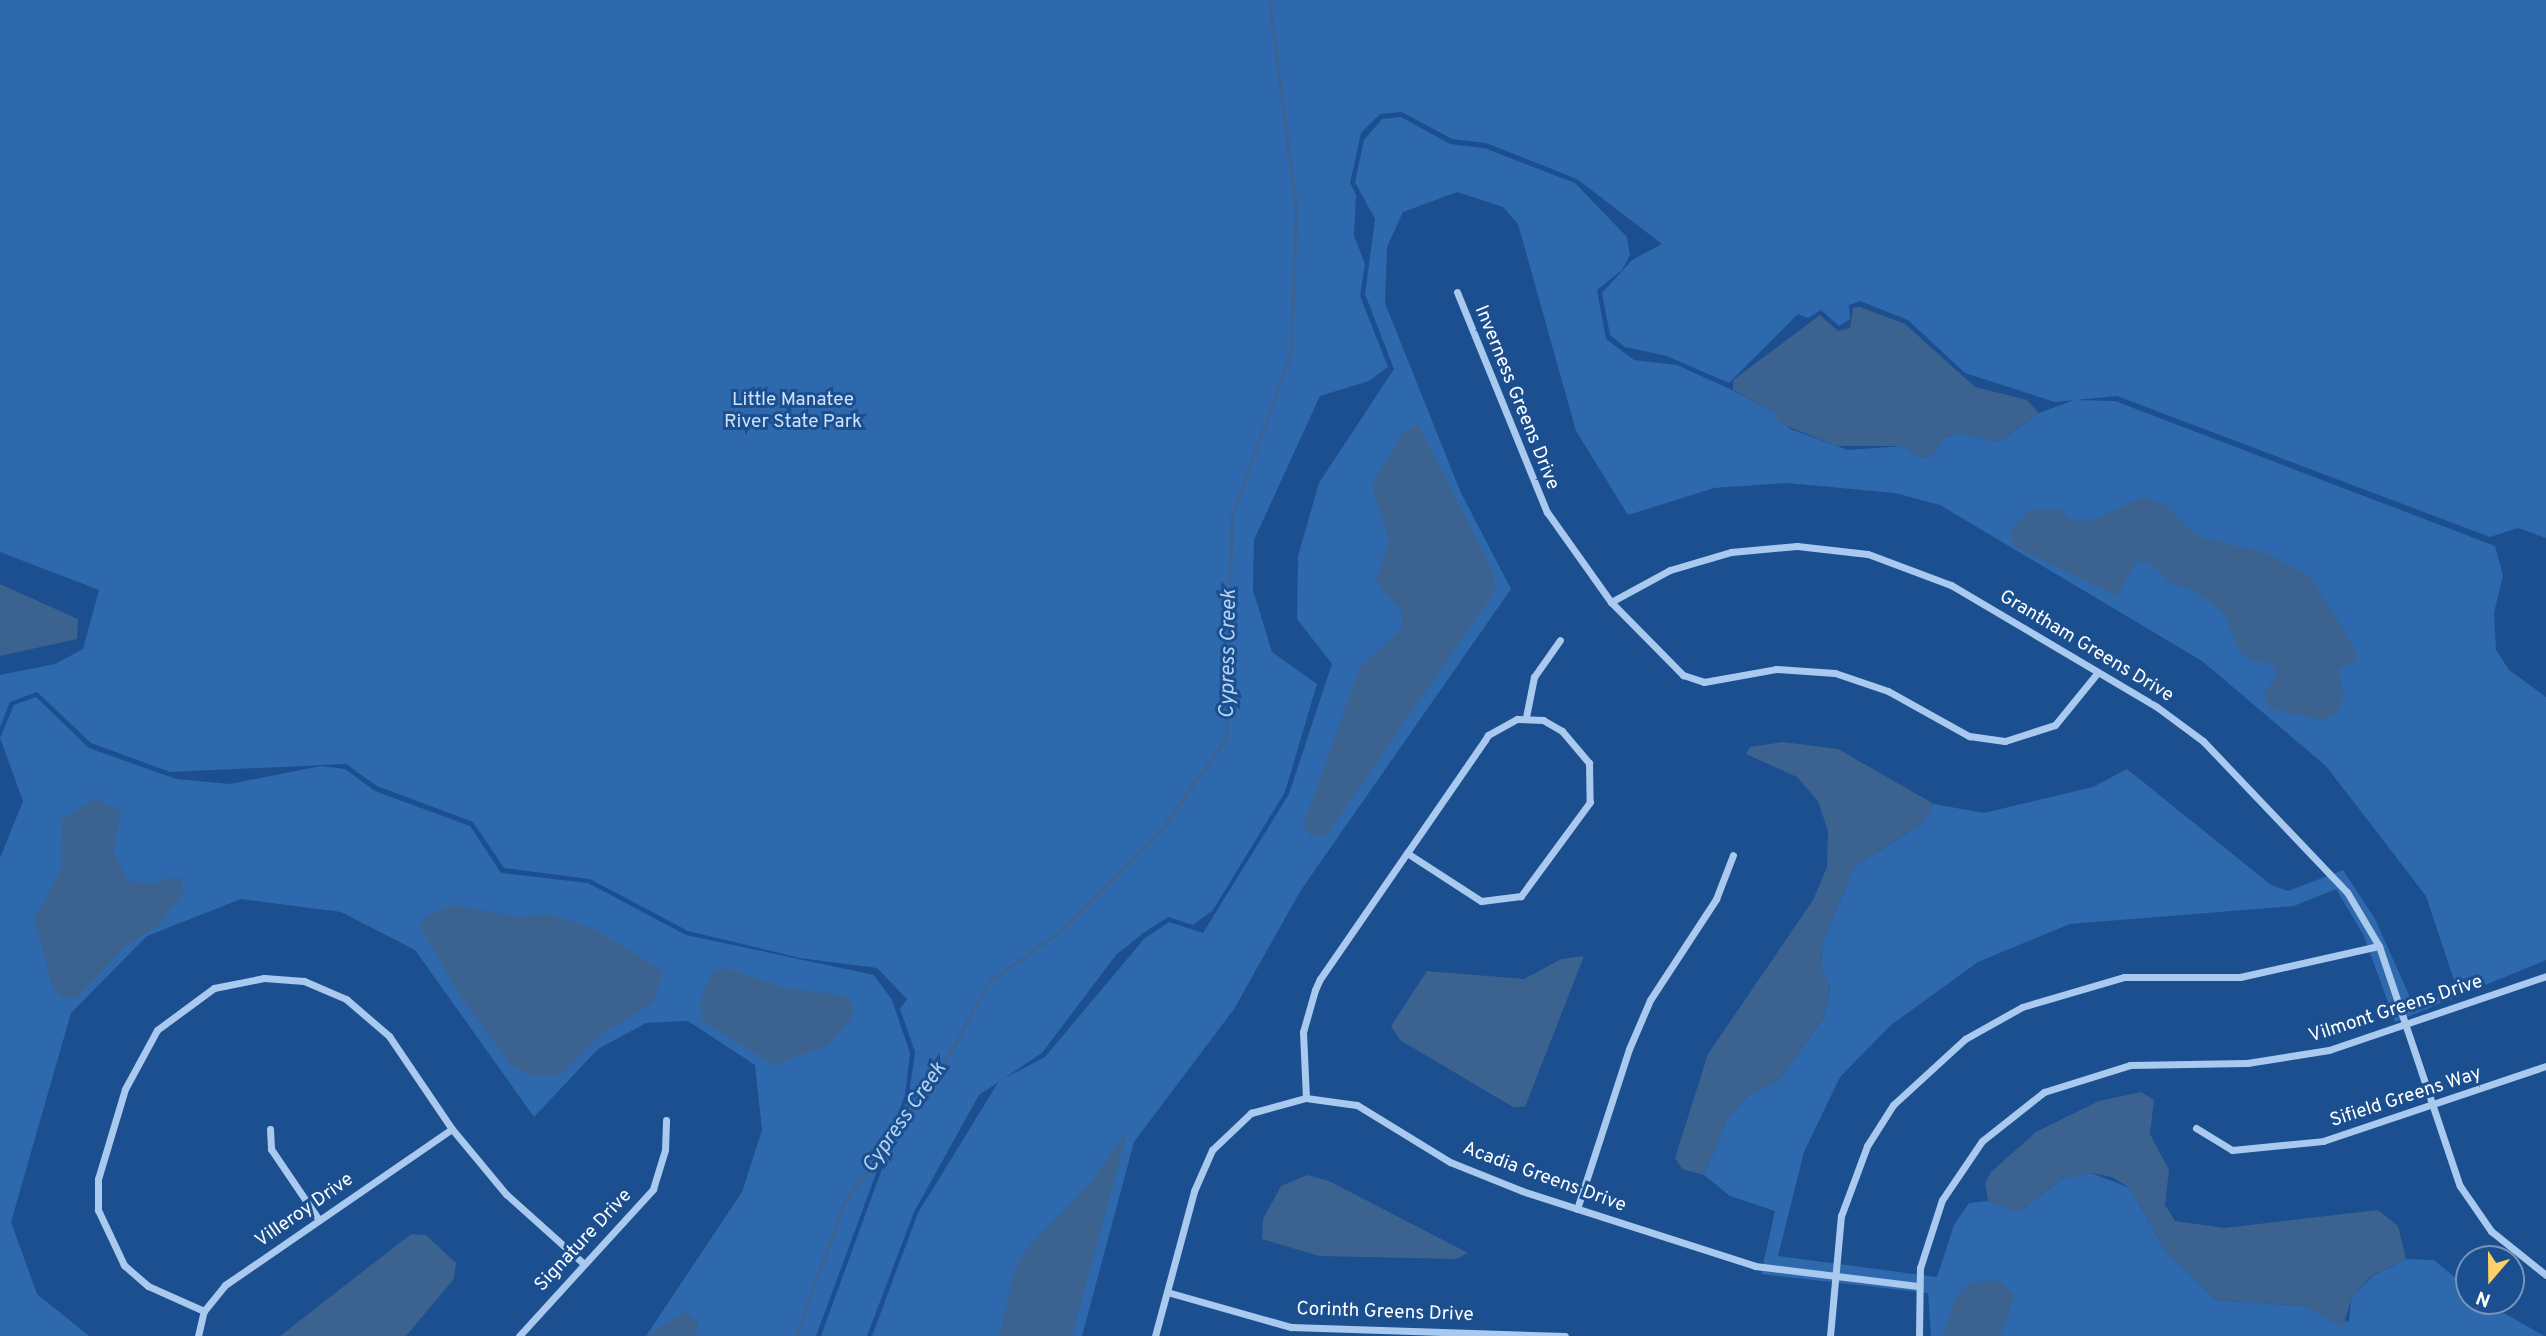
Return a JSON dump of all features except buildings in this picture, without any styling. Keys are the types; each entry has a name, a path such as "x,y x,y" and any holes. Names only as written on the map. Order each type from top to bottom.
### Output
{"street":[{"name":"Inverness Greens Drive","path":"1457,292 1534,489 1611,602 1690,679 1713,682 1793,668 1835,673 1877,686 1981,739 2025,738 2055,725 2098,672"},
{"name":"Grantham Greens Drive","path":"1611,602 1671,570 1731,552 1842,550 1937,578 2098,672 2203,741 2347,892 2379,946 2403,1027 2460,1186 2477,1213 2546,1275"},
{"path":"1525,717 1534,677 1560,640"},
{"path":"1306,1098 1303,1042 1310,1002 1407,853 1488,735 1525,717 1562,731 1585,756 1593,779 1590,802 1532,887 1506,902 1480,901 1407,853"},
{"path":"1577,1209 1629,1049 1650,1000 1716,898 1734,855"},
{"path":"1830,1336 1832,1279 1841,1216 1867,1146 1893,1105 1965,1039 2022,1007 2124,977 2240,977 2379,946"},
{"name":"Vilmont Greens Drive","path":"1919,1336 1918,1286 1935,1215 1960,1168 2001,1123 2044,1092 2115,1067 2293,1058 2403,1027 2546,976"},
{"path":"204,1311 148,1286 124,1265 98,1210 98,1179 133,1070 157,1030 184,1007 214,988 264,978 304,981 346,999 389,1036 452,1129 506,1194 584,1264"},
{"name":"Sifield Greens Way","path":"2196,1128 2224,1149 2261,1149 2354,1134 2432,1109 2546,1066"},
{"name":"Acadia Greens Drive","path":"1155,1336 1194,1191 1212,1150 1251,1113 1306,1098 1357,1105 1450,1161 1577,1209 1755,1266 1832,1279 1918,1286"},
{"name":"Signature Drive","path":"519,1336 653,1189 666,1120"},
{"path":"270,1129 271,1149 319,1220"},
{"name":"Villeroy Drive","path":"198,1336 204,1311 225,1285 452,1129"},
{"name":"Corinth Greens Drive","path":"1167,1292 1291,1327 1565,1336"}],"green space":[{"name":"Little Manatee River State Park","path":"0,0 2546,0 2546,538 2518,528 2490,537 2117,396 2055,402 1965,373 1908,320 1860,301 1849,305 1850,319 1839,326 1821,310 1808,318 1798,314 1729,383 1667,356 1625,347 1610,335 1602,293 1632,260 1662,244 1577,179 1486,143 1452,139 1402,112 1380,114 1361,133 1350,183 1356,195 1354,236 1365,264 1360,296 1388,367 1369,381 1320,396 1254,540 1253,590 1272,652 1317,684 1285,792 1213,910 1193,925 1168,917 1142,934 1116,955 1042,1053 979,1095 914,1212 867,1336 821,1336 909,1095 915,1052 900,1009 907,999 877,968 800,958 688,931 590,879 504,868 473,822 377,786 346,764 170,772 91,743 37,692 10,702 0,727 0,675 55,664 83,649 99,590 0,552"},
{"path":"1401,117 1450,144 1484,148 1575,183 1627,237 1630,255 1622,270 1597,290 1606,339 1634,360 1677,365 1732,390 1772,411 1790,429 1848,450 1904,446 1920,458 1932,456 1944,438 1960,433 1999,442 2039,413 2074,400 2115,401 2495,546 2503,575 2494,613 2496,650 2509,670 2546,697 2546,960 2395,1022 2364,936 2336,889 2294,906 2070,924 1978,962 1891,1025 1840,1077 1804,1152 1778,1256 1937,1277 1954,1225 1969,1203 1988,1201 2019,1212 2062,1179 2091,1173 2130,1188 2166,1252 2216,1300 2303,1306 2349,1322 2351,1299 2372,1276 2406,1259 2434,1260 2455,1277 2455,1315 2507,1315 2544,1336 1931,1336 1928,1293 1761,1274 1775,1211 1730,1196 1704,1175 1727,1120 1747,1096 1779,1080 1824,1017 1830,988 1821,965 1823,941 1855,866 1922,824 1934,804 1984,813 2093,787 2127,769 2271,885 2288,891 2343,870 2375,919 2414,1006 2457,989 2426,896 2326,766 2202,661 1940,505 1895,493 1787,483 1714,488 1628,515 1576,431 1518,224 1503,207 1457,192 1403,212 1387,247 1385,303 1461,493 1511,589 1301,890 1234,1009 1134,1142 1082,1336 872,1336 918,1213 999,1081 1045,1057 1144,939 1169,922 1203,933 1289,794 1332,664 1297,619 1298,556 1319,483 1394,369 1365,294 1375,219 1355,182 1364,140 1382,119"},
{"path":"36,697 89,748 176,779 230,784 321,766 345,769 375,791 470,826 501,873 588,883 686,935 874,975 892,1000 910,1053 905,1095 816,1336 646,1336 742,1192 762,1130 755,1065 688,1021 646,1023 598,1049 534,1117 415,950 341,912 241,899 147,936 71,1013 11,1222 37,1294 89,1336 0,1336 0,858 23,801 0,738 14,705"}],"shaded area":[{"path":"1860,307 1905,324 1975,387 2027,400 2039,413 1999,442 1960,433 1944,438 1932,456 1920,458 1904,446 1837,446 1781,424 1772,411 1733,390 1733,380 1820,315 1838,331 1850,328 1853,308"},
{"path":"1418,424 1494,574 1495,591 1328,833 1311,837 1303,826 1360,667 1401,630 1403,614 1376,581 1389,543 1372,484 1402,434"},
{"path":"2144,497 2167,506 2197,536 2269,554 2311,578 2356,649 2355,660 2338,670 2344,695 2338,713 2322,720 2271,709 2263,695 2277,675 2272,664 2252,661 2239,650 2224,613 2193,590 2170,583 2149,561 2136,562 2117,596 2015,547 2009,533 2030,510 2058,508 2070,519 2091,521"},
{"path":"0,584 78,619 77,639 0,656"},
{"path":"1783,742 1838,749 1934,804 1922,824 1855,866 1823,941 1821,965 1830,987 1824,1017 1779,1080 1747,1096 1727,1120 1704,1175 1682,1169 1675,1158 1708,1054 1813,900 1827,867 1828,831 1818,801 1797,777 1746,754 1750,747"},
{"path":"96,798 121,812 113,852 128,881 149,884 174,877 182,879 183,894 159,925 128,944 77,997 65,998 53,989 34,918 61,871 62,820"},
{"path":"454,905 520,917 548,914 590,927 663,971 653,1003 600,1035 560,1075 529,1076 511,1065 462,999 420,926 425,916"},
{"path":"1584,956 1525,1107 1513,1107 1400,1040 1391,1026 1427,971 1524,979 1561,959"},
{"path":"723,967 782,987 851,997 853,1016 827,1046 773,1065 703,1021 700,1003 710,976"},
{"path":"2141,1092 2154,1100 2150,1134 2169,1170 2165,1205 2175,1221 2224,1228 2378,1210 2398,1226 2406,1259 2371,1276 2351,1299 2343,1327 2303,1306 2216,1300 2166,1252 2130,1188 2112,1177 2091,1173 2062,1179 2019,1212 1988,1201 1985,1184 1991,1172 2036,1132 2099,1101"},
{"path":"1128,1130 1072,1336 999,1336 1015,1268 1029,1246 1092,1181"},
{"path":"1307,1175 1329,1181 1468,1253 1456,1259 1319,1256 1262,1239 1263,1219 1281,1186"},
{"path":"411,1234 426,1235 456,1263 454,1279 406,1336 280,1336"},
{"path":"1973,1281 2000,1281 2014,1295 2001,1336 1944,1336 1955,1298"},
{"path":"685,1312 698,1322 696,1336 646,1336"}],"waterway":[{"name":"Cypress Creek","path":"796,1336 844,1203 933,1082 990,981 1065,928 1161,830 1226,738 1232,515 1291,353 1296,210 1269,0"}]}
